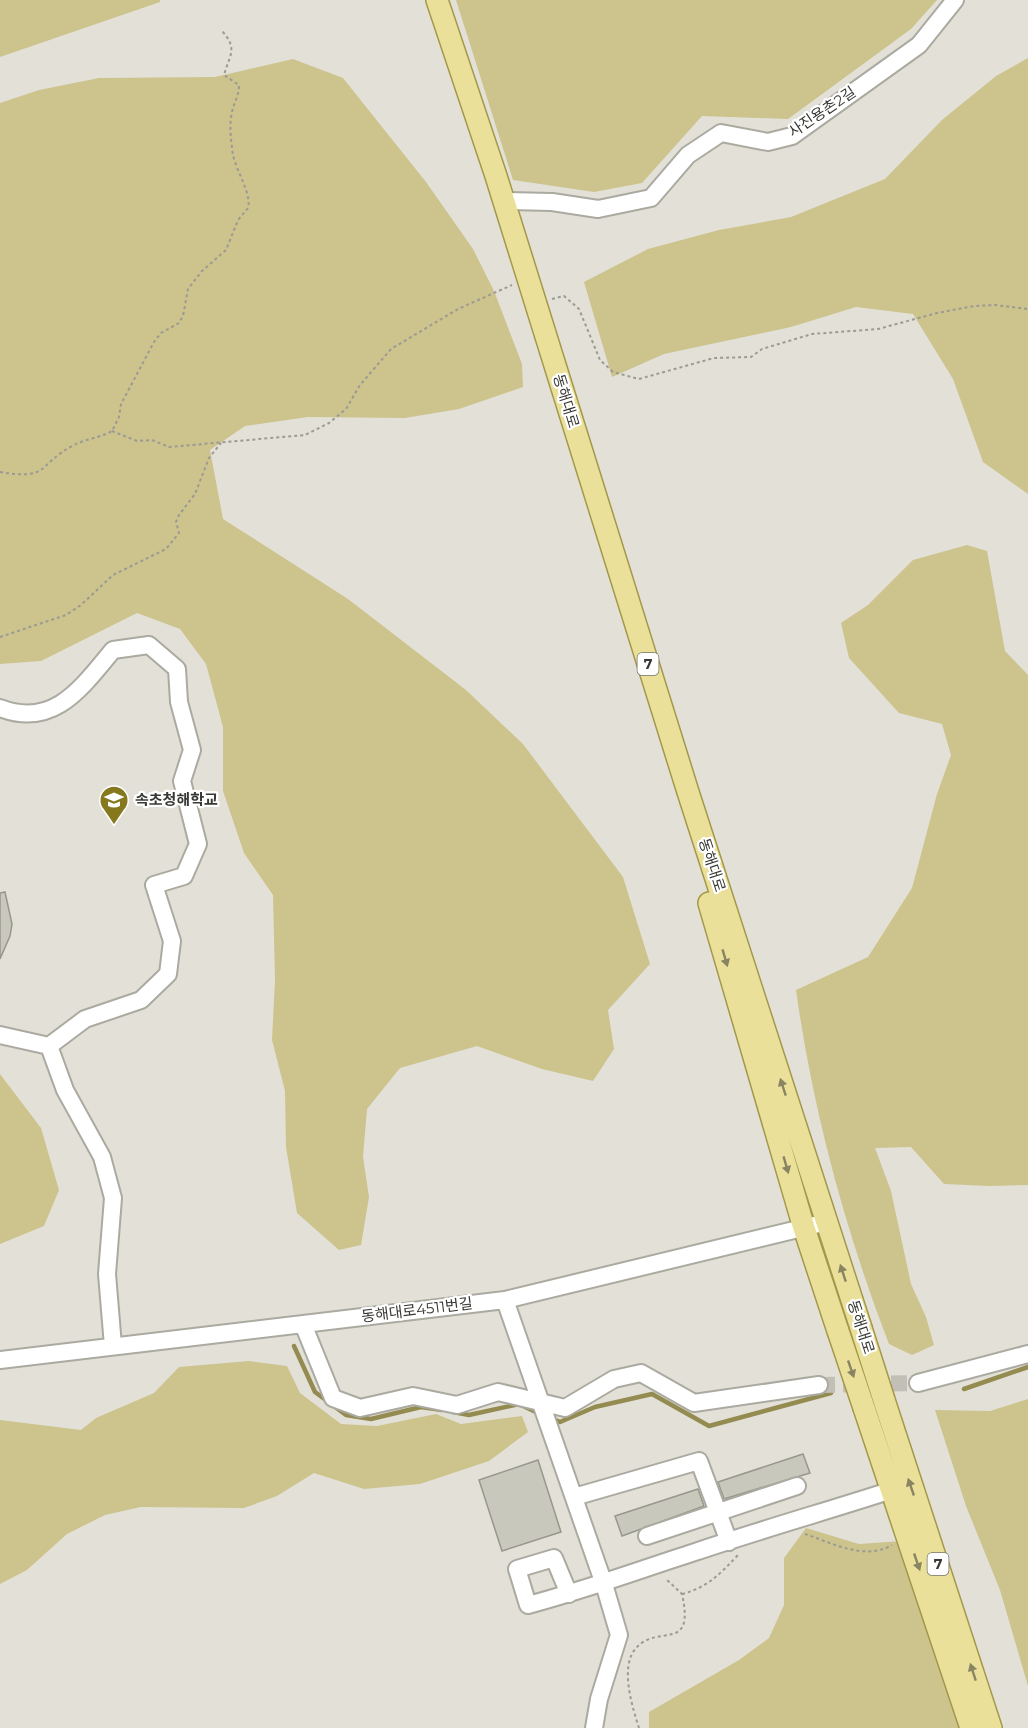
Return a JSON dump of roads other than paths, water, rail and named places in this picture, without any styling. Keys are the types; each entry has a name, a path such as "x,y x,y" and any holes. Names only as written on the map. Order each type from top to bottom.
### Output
{"main road":[{"name":"동해대로","path":"428,0 518,282 704,885 804,1228 838,1331 874,1404 991,1728"},
{"name":"동해대로","path":"437,0 861,1328 892,1490 971,1728"}],"street":[{"name":"사진용촌2길","path":"503,201 552,202 598,209 651,198 688,155 721,133 768,142 792,136 919,45 955,0"},
{"path":"0,708 12,713 44,714 78,692 113,650 149,645 177,669 179,702 192,750 182,781 198,844 184,876 154,885 172,941 168,974 141,1000 85,1019 49,1046 0,1035"},
{"path":"49,1046 65,1090 102,1157 113,1198 107,1275 113,1346"},
{"name":"동해대로4511번길","path":"0,1360 505,1300 827,1222"},
{"path":"505,1300 604,1584 619,1635 599,1699 594,1728"},
{"path":"303,1324 333,1398 360,1408 413,1396 457,1405 498,1392 565,1408 614,1379 641,1373 694,1403 819,1385"},
{"path":"918,1383 1028,1354"},
{"path":"574,1497 699,1461 735,1547"},
{"path":"647,1536 797,1486"},
{"path":"568,1594 649,1568 735,1547 892,1490"}],"waterway":[{"path":"294,1346 315,1392 346,1415 371,1419 421,1407 442,1410"},
{"path":"964,1389 1028,1367"},
{"path":"551,1418 560,1422 595,1407 652,1394 709,1426 831,1393"},
{"path":"453,1412 469,1415 519,1404 540,1414"}],"tunnel":[{"path":"819,1385 918,1383"}],"place":[{"name":"속초청해학교","path":"114,826"}]}
